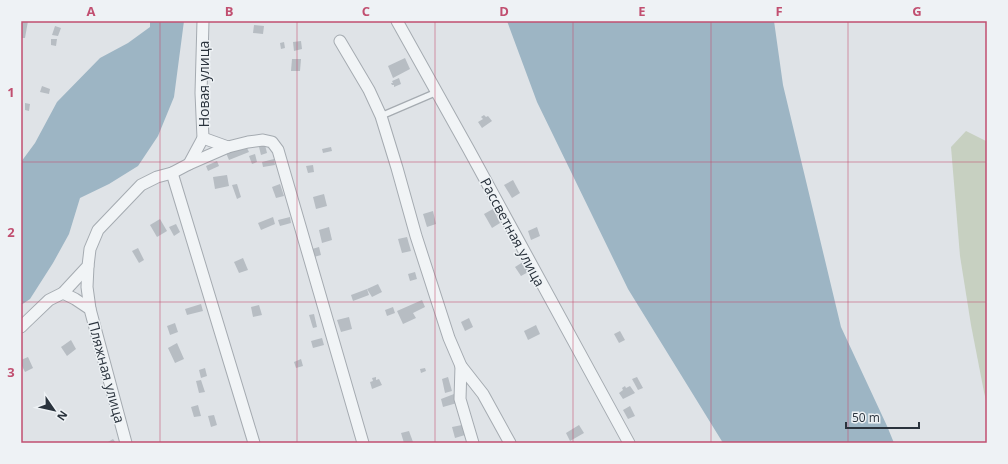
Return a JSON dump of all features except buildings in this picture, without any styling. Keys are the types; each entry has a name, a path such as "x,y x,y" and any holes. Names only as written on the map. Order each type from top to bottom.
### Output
{"street":[{"name":"Новая улица","path":"189,164 203,138 201,94 203,21"},
{"name":"Рассветная улица","path":"397,21 629,443"},
{"path":"340,41 369,90 381,116 416,236 449,338 461,366 483,394 510,443"},
{"path":"203,138 228,147"},
{"path":"90,309 87,287 88,266 90,250 98,230 141,185 157,177 172,173 228,147 263,140 272,142 278,150 362,443"},
{"path":"172,173 254,443"},
{"path":"21,327 48,300 63,293 88,266"},
{"name":"Пляжная улица","path":"63,293 90,309 126,443"},
{"path":"461,366 460,399 473,443"}],"lane":[{"path":"381,116 437,92"}],"green space":[{"path":"966,131 986,141 987,144 987,404 971,325 960,256 951,147"}],"water":[{"path":"150,21 184,21 174,97 158,136 138,166 109,184 80,198 69,234 53,263 30,299 21,305 21,162 35,143 57,102 100,58 128,43 150,27"},
{"path":"507,21 774,21 783,85 841,327 894,443 723,443 628,289 537,102"}]}
